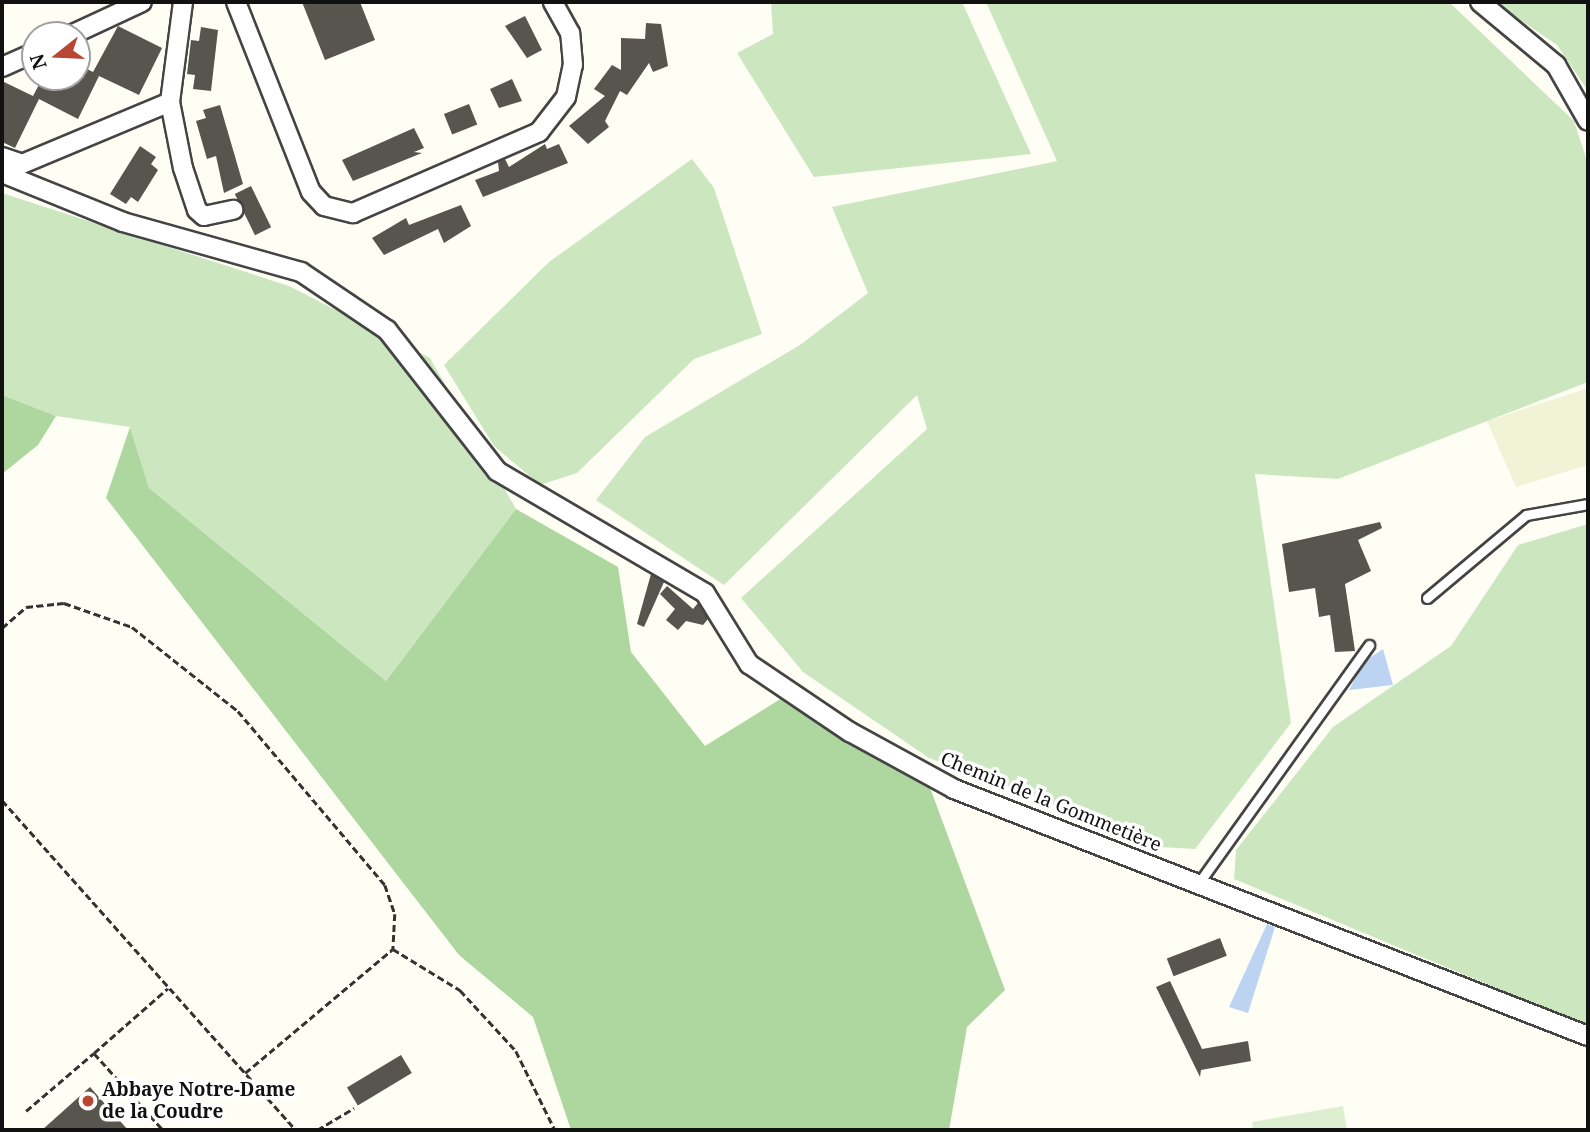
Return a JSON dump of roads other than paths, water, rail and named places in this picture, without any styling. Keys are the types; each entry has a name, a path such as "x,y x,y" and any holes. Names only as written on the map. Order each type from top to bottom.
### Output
{"street":[{"path":"91,26 142,2"},
{"path":"183,2 170,102 192,203 204,216 233,210"},
{"path":"236,2 311,192 324,206 353,213 539,132 566,97 573,65 570,33 553,2"},
{"path":"1480,2 1556,65 1588,121"},
{"path":"2,67 21,58"},
{"path":"2,157 22,164 170,102"},
{"name":"Chemin de la Gommetière","path":"2,173 123,222 301,272 387,330 497,471 705,593 749,664 850,732 954,789 1588,1036"}],"lane":[{"path":"1427,597 1526,515 1588,504"},
{"path":"1198,884 1369,645"}],"water":[{"path":"1383,649 1393,685 1349,690 1365,661"},
{"path":"1267,924 1275,927 1248,1013 1229,1007"}],"place":[{"name":"Abbaye Notre-Dame de la Coudre","path":"88,1101"}]}
